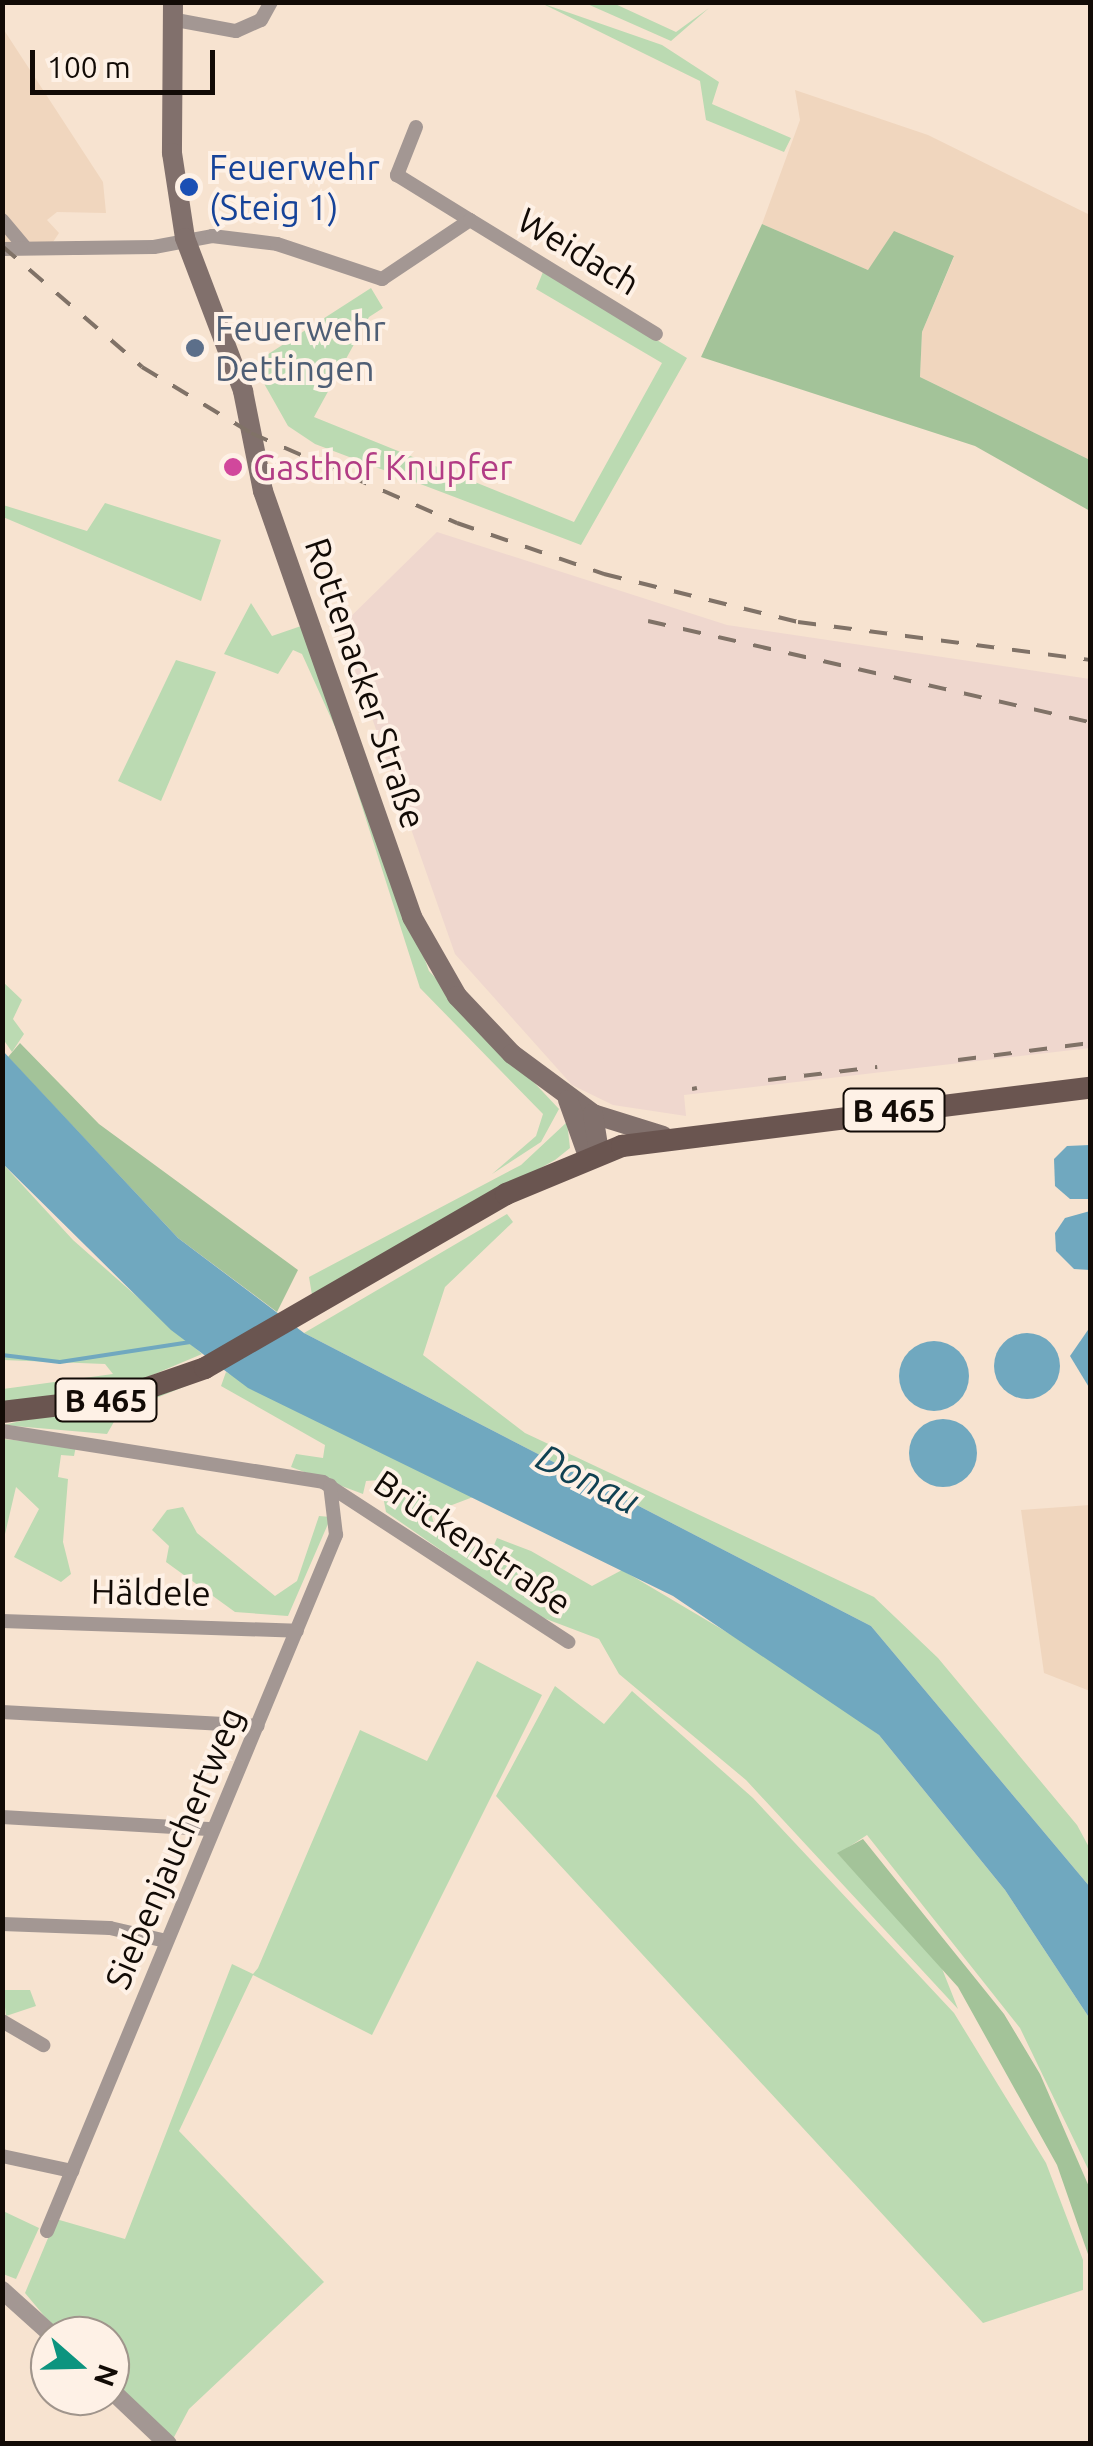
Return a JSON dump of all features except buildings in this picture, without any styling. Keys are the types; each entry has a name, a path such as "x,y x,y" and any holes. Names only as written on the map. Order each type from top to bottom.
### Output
{"main road":[{"name":"Rottenacker Straße","path":"175,11 172,153 185,238 412,917 481,1024 568,1100 593,1114 664,1136"},
{"name":"B 465","path":"2,1412 119,1398 204,1368 594,1154 664,1136 1090,1088"},
{"name":"Rottenacker Straße","path":"568,1100 594,1154"},
{"path":"593,1114 594,1154"}],"street":[{"path":"175,11 236,31 261,20 271,2"},
{"name":"Weidach","path":"416,126 397,175 656,334"},
{"path":"2,220 24,246"},
{"name":"Weidach","path":"185,238 277,244 382,279 470,220"},
{"path":"2,249 154,248 185,238"},
{"name":"Brückenstraße","path":"2,1432 110,1444 330,1485 568,1642"},
{"name":"Siebenjauchertweg","path":"47,2230 336,1535 330,1485"},
{"name":"Häldele","path":"2,1621 297,1630"},
{"path":"2,1712 258,1726"},
{"path":"2,1817 213,1829"},
{"path":"2,1924 110,1928 166,1941"},
{"path":"2,2021 43,2044"},
{"path":"2,2156 72,2170"},
{"path":"2,2290 30,2316"},
{"path":"130,2408 168,2444"}],"shaded area":[{"path":"2,27 103,182 106,213 57,212 47,220 59,233 53,242 3,242"},
{"path":"795,90 928,135 1090,215 1090,460 920,377 922,332 954,257 868,270 762,224 800,120"},
{"path":"437,532 727,625 1090,679 1090,1048 684,1095 686,1116 613,1105 572,1085 455,954 340,627"},
{"path":"1090,1505 1090,1691 1044,1673 1021,1510"}],"green space":[{"path":"541,3 662,45 719,82 712,104 791,138 784,152 706,120 700,81"},
{"path":"585,3 613,3 676,32 709,8 671,41"},
{"path":"762,224 868,270 894,231 954,256 922,332 920,377 1090,460 1090,511 975,446 701,357"},
{"path":"543,272 687,358 581,545 315,444 288,426 253,364 371,288 383,308 369,317 314,417 574,522 662,363 536,289"},
{"path":"105,503 221,540 201,601 3,517 3,505 87,531"},
{"path":"251,603 272,636 304,625 429,971 559,1109 541,1142 492,1174 536,1136 543,1114 420,988 340,738 302,654 293,650 278,674 224,654"},
{"path":"176,660 216,672 161,801 118,781"},
{"path":"2,981 22,1000 13,1019 24,1034 12,1052 3,1039"},
{"path":"20,1043 99,1124 298,1270 277,1312 178,1238 8,1057"},
{"path":"567,1122 570,1148 555,1160 312,1295 309,1277 521,1165"},
{"path":"3,1164 73,1240 202,1354 117,1390 3,1404 3,1389 113,1374 105,1364 3,1360"},
{"path":"507,1214 513,1222 445,1287 423,1355 525,1433 874,1597 938,1658 1077,1825 1090,1849 1090,1887 871,1626 304,1333"},
{"path":"226,1372 473,1497 431,1513 434,1524 490,1555 497,1538 531,1551 592,1586 622,1570 799,1675 879,1735 1005,1890 1090,2019 1090,2173 1020,2028 867,1835 838,1854 939,1961 958,2009 746,1780 619,1674 599,1639 533,1614 386,1512 380,1480 366,1481 363,1494 291,1467 296,1454 323,1458 325,1445 221,1386"},
{"path":"196,1382 119,1413 107,1434 3,1425"},
{"path":"3,1439 76,1446 74,1456 61,1455 58,1477 68,1479 63,1542 71,1574 61,1582 14,1557 39,1509 16,1487 2,1547"},
{"path":"183,1507 197,1533 275,1596 297,1581 319,1516 331,1517 288,1616 235,1612 166,1562 169,1546 152,1530 167,1510"},
{"path":"477,1661 542,1695 372,2035 253,1975 179,2131 324,2282 189,2409 173,2439 130,2400 130,2316 44,2316 25,2293 56,2219 125,2239 232,1964 253,1974 258,1968 360,1730 427,1761"},
{"path":"555,1686 604,1724 632,1691 753,1798 954,2013 1046,2163 1083,2260 1083,2290 983,2323 496,1796"},
{"path":"863,1839 1004,2014 1040,2074 1090,2189 1090,2260 1057,2165 958,1987 837,1853"},
{"path":"3,1990 30,1990 36,2006 6,2016"},
{"path":"3,2211 39,2228 16,2279 3,2274"}],"water":[{"path":"3,1051 178,1238 304,1333 871,1626 1090,1887 1090,2019 1005,1890 879,1735 673,1596 248,1388 171,1330 3,1164"},
{"path":"1090,1145 1090,1199 1070,1199 1055,1186 1054,1159 1067,1146"},
{"path":"1090,1211 1090,1270 1074,1269 1056,1251 1055,1233 1065,1218"},
{"path":"1090,1327 1090,1389 1070,1356"},
{"path":"1027,1333 1050,1343 1060,1366 1050,1389 1027,1399 1004,1389 994,1366 1004,1343"},
{"path":"934,1341 959,1351 969,1376 959,1401 934,1411 909,1401 899,1376 909,1351"},
{"path":"943,1419 967,1429 977,1453 967,1477 943,1487 919,1477 909,1453 919,1429"}],"waterway":[{"path":"2,1355 60,1362 190,1342"}],"railway":[{"path":"2,246 142,367 251,433 457,523 604,574 798,622 1090,660"},
{"path":"648,621 1090,722"},
{"path":"958,1060 1090,1043"},
{"path":"768,1080 877,1067"},
{"path":"692,1089 697,1088"}],"place":[{"name":"Feuerwehr (Steig 1)","path":"189,187"},
{"name":"Feuerwehr Dettingen","path":"195,348"},
{"name":"Gasthof Knupfer","path":"233,467"}],"water label":[{"name":"Donau","path":"588,1479"}]}
